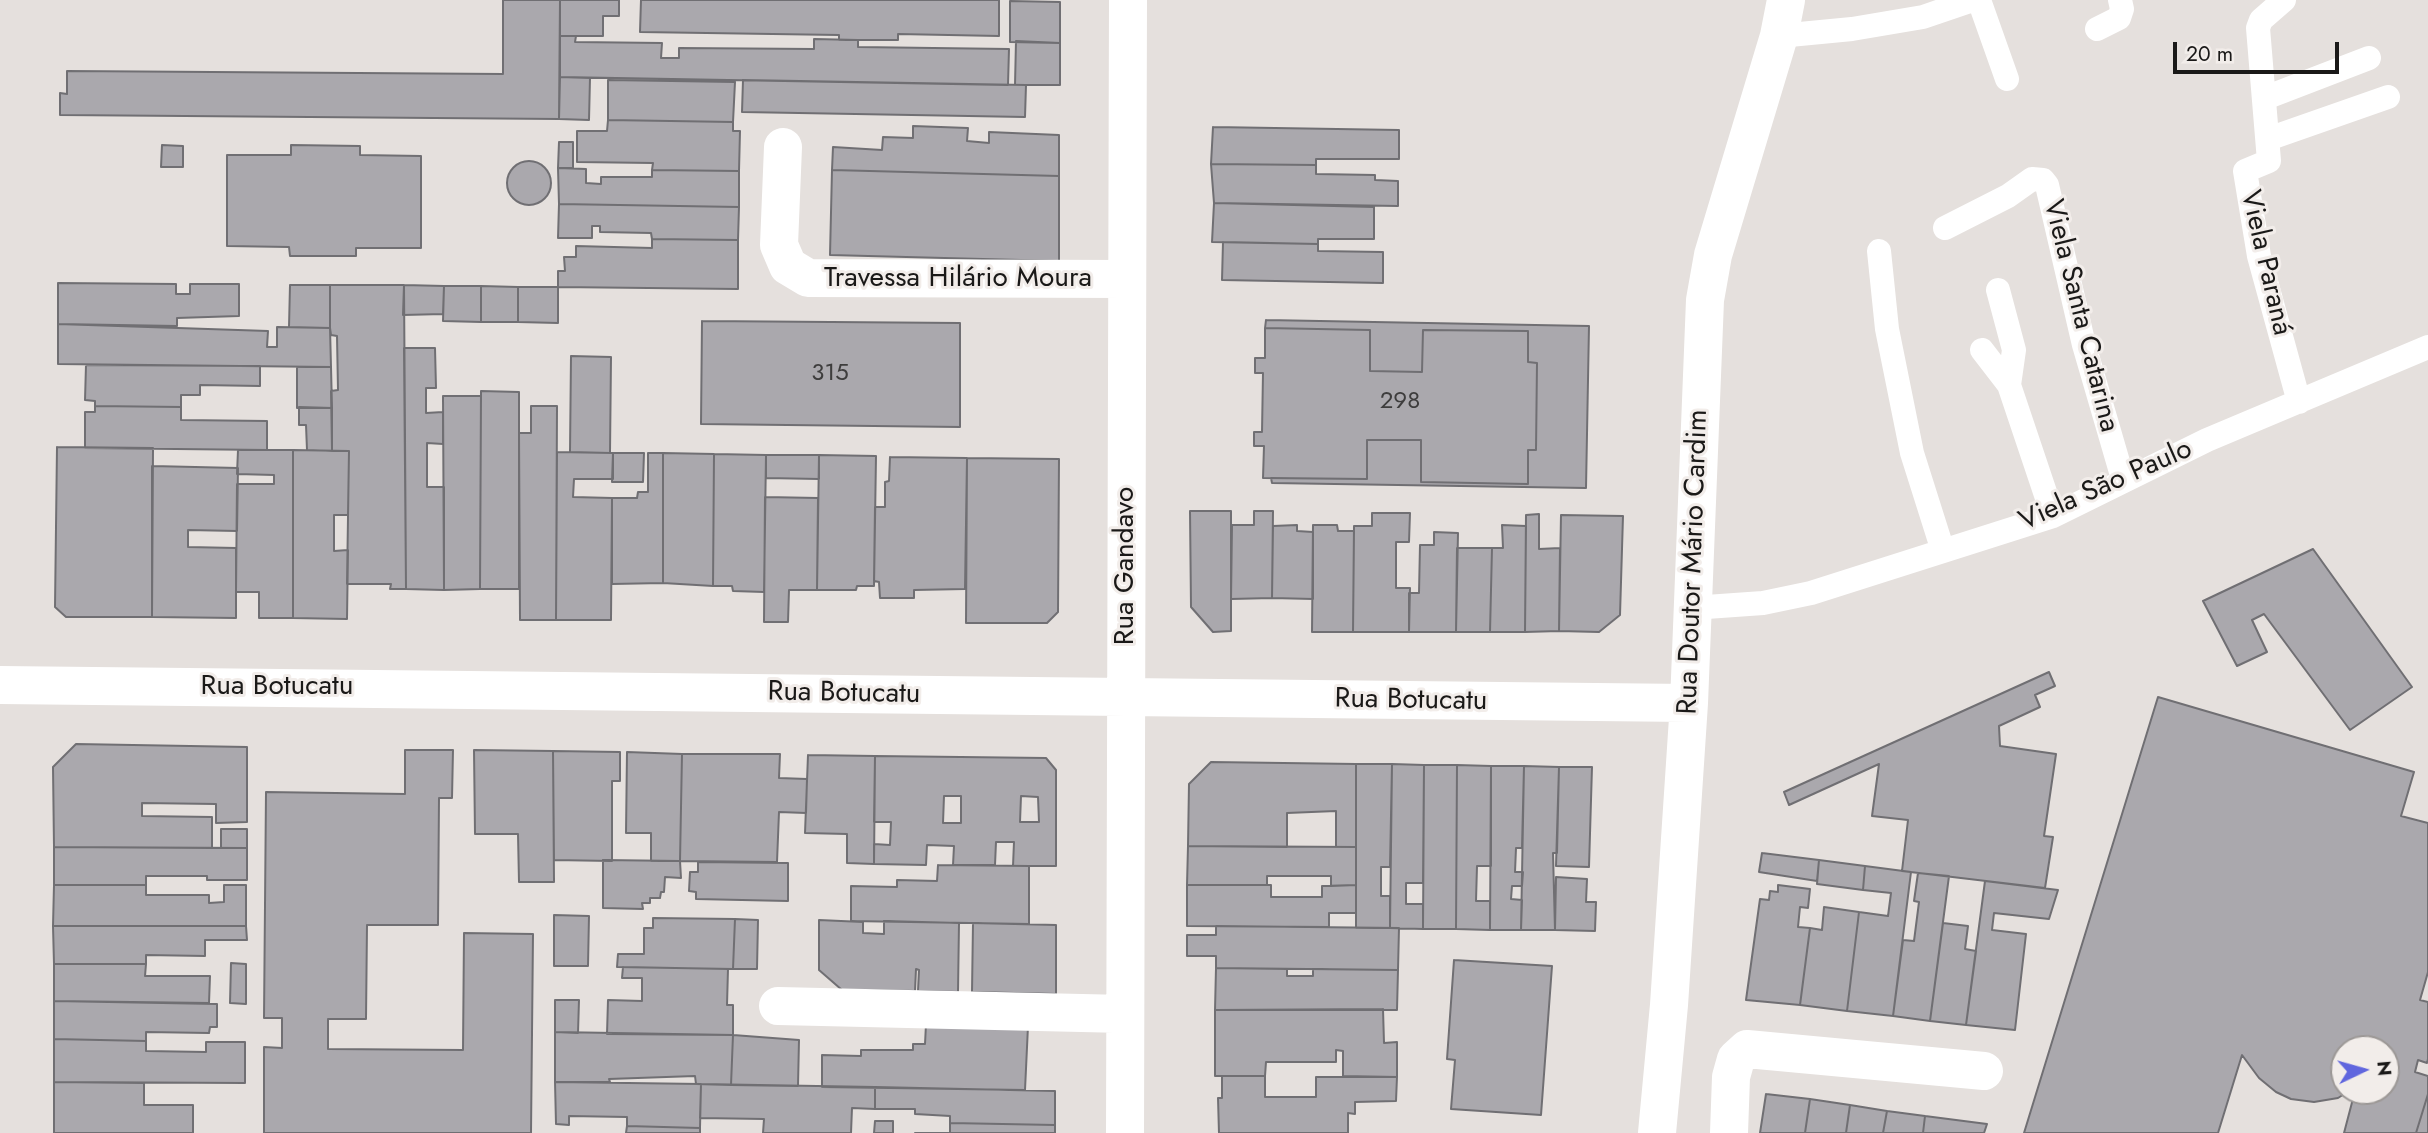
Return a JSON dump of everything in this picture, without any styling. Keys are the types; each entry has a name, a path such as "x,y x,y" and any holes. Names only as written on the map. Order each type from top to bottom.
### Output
{"street":[{"name":"Rua Gandavo","path":"1125,1133 1128,0"},
{"name":"Rua Doutor Mário Cardim","path":"1657,1133 1669,1005 1689,703 1705,300 1713,255 1782,18"},
{"name":"Travessa Hilário Moura","path":"783,147 779,245 788,266 808,278 1127,279"},
{"name":"Rua Botucatu","path":"0,685 1689,703"},
{"path":"778,1006 1125,1014"},
{"path":"1729,1133 1731,1077 1736,1059 1747,1049 1984,1071"}],"lane":[{"path":"1782,18 1852,29 1923,17 1973,0"},
{"path":"1979,0 2007,79"},
{"path":"2097,29 2119,18 2122,9 2120,0"},
{"name":"Viela Paraná","path":"2284,0 2261,20 2258,28 2269,161 2249,169 2245,175 2259,256 2299,402"},
{"path":"2265,98 2369,58"},
{"path":"2268,139 2388,97"},
{"name":"Viela Santa Catarina","path":"1945,228 2008,195 2032,179 2043,180 2047,185 2084,345 2123,479"},
{"path":"1879,251 1887,329 1912,453 1942,551"},
{"path":"1998,290 2014,350 2009,385"},
{"name":"Viela São Paulo","path":"1692,608 1763,603 1811,593 2053,516 2123,479 2428,347"},
{"path":"1982,350 2009,385 2053,516"}],"building":[{"path":"503,0 560,0 559,119 60,115 60,93 67,94 67,71 503,74"},
{"path":"560,0 619,0 619,16 603,16 603,36 560,36"},
{"path":"641,0 999,0 999,36 898,34 898,40 839,40 839,35 640,32"},
{"path":"1010,1 1060,2 1060,43 1010,42"},
{"path":"560,36 576,36 575,42 662,43 661,58 679,58 679,48 814,49 814,39 858,40 858,47 1009,49 1008,85 560,77"},
{"path":"1016,41 1060,43 1060,85 1015,85"},
{"path":"560,77 590,78 589,120 559,119"},
{"path":"608,80 735,82 733,122 608,120"},
{"path":"743,80 1026,85 1025,117 742,112"},
{"path":"608,120 733,122 733,131 740,131 739,171 652,170 653,163 577,162 577,131 607,131"},
{"path":"913,126 968,128 967,141 989,143 989,132 1059,135 1059,176 832,170 833,147 882,150 883,137 913,138"},
{"path":"1213,127 1399,130 1399,159 1316,159 1316,165 1211,164"},
{"path":"559,142 573,142 573,168 558,168"},
{"path":"162,145 183,146 183,167 161,167"},
{"path":"291,145 360,146 360,155 421,156 421,248 356,248 356,256 290,256 289,247 227,246 227,155 291,155"},
{"path":"529,161 545,167 551,183 545,199 529,205 513,199 507,183 513,167"},
{"path":"1211,164 1316,165 1316,174 1375,175 1375,180 1398,181 1398,206 1214,203"},
{"path":"558,168 586,169 586,183 601,184 601,177 652,177 652,170 739,171 739,207 559,204"},
{"path":"832,170 1059,176 1059,261 830,255"},
{"path":"1214,203 1374,207 1374,239 1318,239 1318,244 1212,242"},
{"path":"559,204 739,207 738,240 652,239 651,233 600,232 600,226 592,226 592,238 558,238"},
{"path":"652,239 738,240 738,289 558,287 558,271 565,271 564,257 576,257 576,246 652,248"},
{"path":"1223,242 1318,244 1318,251 1383,252 1383,283 1222,280"},
{"path":"58,283 176,284 176,294 190,294 190,284 239,284 239,316 177,318 177,326 58,324"},
{"path":"290,285 330,285 330,328 289,327"},
{"path":"330,285 404,285 406,589 390,589 391,584 347,584 349,451 332,451 331,391 338,390 337,336 331,335 330,328"},
{"path":"404,285 444,286 443,314 403,315"},
{"path":"444,286 481,286 481,322 443,321"},
{"path":"481,286 518,287 518,322 481,322"},
{"path":"518,287 558,287 558,323 518,322"},
{"path":"1266,320 1589,326 1586,488 1272,483 1271,478 1367,479 1367,440 1421,440 1421,482 1528,484 1528,450 1536,450 1537,363 1528,362 1528,331 1423,330 1422,372 1370,371 1370,330 1265,328"},
{"path":"702,321 960,323 960,427 701,424"},
{"path":"58,324 268,331 267,347 277,347 277,327 330,328 331,367 58,364"},
{"path":"1265,328 1370,330 1370,371 1422,372 1423,330 1528,331 1528,362 1537,363 1536,450 1528,450 1528,484 1421,482 1421,440 1367,440 1367,479 1263,478 1264,446 1254,446 1254,432 1262,432 1263,373 1255,373 1255,358 1265,358"},
{"path":"404,348 435,348 436,388 426,388 426,413 443,412 443,444 427,443 427,487 444,487 444,590 406,589"},
{"path":"571,356 611,357 610,453 570,452"},
{"path":"86,365 260,366 260,386 200,385 200,395 181,395 181,407 95,406 95,401 85,400"},
{"path":"297,367 331,367 332,408 297,408"},
{"path":"481,391 519,392 519,589 480,589"},
{"path":"443,396 481,396 480,589 444,590"},
{"path":"95,406 181,407 181,420 267,421 267,450 85,448 85,412 95,412"},
{"path":"531,406 557,406 556,620 520,620 519,433 531,433"},
{"path":"299,407 332,408 332,451 307,450 306,425 299,425"},
{"path":"57,447 153,448 152,617 66,617 55,607"},
{"path":"238,450 293,450 293,618 259,618 259,592 236,592 237,484 274,484 274,475 237,474"},
{"path":"293,450 349,451 348,515 334,515 334,551 348,550 347,619 293,618"},
{"path":"557,452 613,453 613,479 574,479 573,497 612,498 611,620 556,620"},
{"path":"613,453 644,453 643,482 612,482"},
{"path":"648,453 663,453 663,583 612,584 612,498 637,498 638,492 648,492"},
{"path":"663,453 714,454 713,586 663,583"},
{"path":"714,454 766,455 764,592 733,591 732,586 713,586"},
{"path":"766,455 819,455 819,479 766,478"},
{"path":"819,455 876,456 874,586 857,586 856,590 817,590"},
{"path":"890,457 967,458 965,589 914,590 914,598 880,598 879,582 874,581 875,507 885,507 885,482 889,481"},
{"path":"967,458 1059,459 1058,612 1047,623 966,623"},
{"path":"152,466 238,468 237,531 188,530 188,547 236,548 236,618 152,617"},
{"path":"765,497 818,498 817,590 789,590 788,622 764,622"},
{"path":"1190,511 1231,511 1231,631 1213,632 1191,607"},
{"path":"1254,511 1273,511 1272,598 1231,599 1232,525 1254,525"},
{"path":"1372,513 1410,513 1409,542 1396,542 1396,588 1410,588 1409,632 1353,632 1354,526 1372,526"},
{"path":"1539,514 1539,549 1560,548 1559,631 1525,632 1526,515"},
{"path":"1561,515 1623,516 1620,615 1599,632 1559,631"},
{"path":"1297,525 1297,531 1313,532 1313,599 1272,598 1273,526"},
{"path":"1313,525 1337,525 1338,531 1354,531 1353,632 1312,632"},
{"path":"1502,525 1526,526 1525,632 1490,632 1492,548 1503,548"},
{"path":"1434,532 1458,533 1456,632 1409,632 1409,593 1419,593 1420,545 1434,545"},
{"path":"1457,548 1492,548 1490,632 1456,632"},
{"path":"2313,549 2412,687 2350,730 2264,614 2252,620 2267,652 2237,666 2203,601"},
{"path":"2049,672 2055,686 2035,695 2040,707 1999,726 2000,746 2056,754 2044,836 2053,837 2045,888 1902,871 1908,820 1872,816 1879,764 1789,805 1784,792"},
{"path":"2158,697 2414,772 2401,816 2428,823 2428,972 2420,1000 2428,1002 2428,1059 2427,1063 2418,1060 2415,1072 2428,1076 2428,1094 2416,1133 2344,1133 2351,1105 2400,1105 2400,1035 2330,1035 2330,1099 2314,1102 2291,1099 2276,1092 2259,1078 2242,1055 2218,1133 2024,1133"},
{"path":"76,744 247,747 247,822 216,823 216,804 142,803 142,816 212,817 212,848 54,847 53,767"},
{"path":"405,750 453,750 452,798 439,798 438,925 367,925 366,1019 328,1019 328,1049 463,1050 464,933 533,934 531,1133 264,1133 264,1047 282,1048 282,1018 264,1018 266,792 405,794"},
{"path":"474,750 553,751 554,882 519,882 518,834 475,834"},
{"path":"553,751 620,752 620,781 612,781 612,861 554,860"},
{"path":"627,752 682,754 680,861 651,861 651,833 626,833"},
{"path":"682,754 780,754 779,778 807,779 806,813 779,812 777,862 680,861"},
{"path":"808,755 875,756 874,864 847,863 847,834 805,833"},
{"path":"875,756 1046,758 1056,770 1056,866 1013,866 1014,842 996,842 995,865 953,865 954,846 927,845 926,865 874,864 874,844 890,845 891,822 874,822","holes":["944,796 961,796 961,823 943,823","1021,796 1038,797 1039,822 1020,822"]},
{"path":"1211,762 1356,764 1356,847 1336,847 1336,811 1287,813 1287,847 1188,846 1189,784"},
{"path":"1356,764 1392,764 1390,867 1381,867 1381,896 1390,896 1390,928 1356,928"},
{"path":"1392,764 1424,765 1423,883 1406,883 1406,904 1423,904 1423,929 1390,928"},
{"path":"1424,765 1457,765 1456,929 1423,929"},
{"path":"1457,765 1491,766 1491,866 1477,866 1476,901 1490,901 1490,930 1456,929"},
{"path":"1491,766 1524,766 1522,848 1516,848 1515,872 1523,872 1522,886 1512,886 1511,899 1522,900 1521,930 1490,930"},
{"path":"1524,766 1559,767 1557,853 1553,853 1555,930 1521,930"},
{"path":"1559,767 1592,767 1589,867 1556,866"},
{"path":"221,829 247,829 247,848 221,848"},
{"path":"1188,846 1356,847 1356,885 1331,886 1331,876 1267,876 1267,885 1187,885"},
{"path":"54,847 247,848 247,880 207,880 207,876 146,876 146,885 54,885"},
{"path":"1762,853 1819,860 1817,881 1759,872"},
{"path":"603,860 680,861 681,878 665,877 664,892 661,892 660,898 650,898 650,903 642,903 643,909 603,908"},
{"path":"1819,860 1865,866 1863,890 1817,884"},
{"path":"698,862 788,863 788,901 696,899 696,892 689,891 690,872 698,872"},
{"path":"938,865 1029,866 1029,924 851,921 851,886 897,887 897,880 937,881"},
{"path":"1865,866 1911,872 1893,1016 1847,1011 1859,912 1888,916 1891,893 1863,890"},
{"path":"1918,873 1949,876 1930,1021 1893,1016 1903,940 1914,941 1919,902 1914,901"},
{"path":"1556,877 1587,879 1586,902 1596,902 1595,931 1555,930"},
{"path":"1985,881 2058,890 2049,919 1994,913 1992,930 2026,934 2015,1030 1966,1025"},
{"path":"54,885 146,885 146,895 209,895 209,903 224,902 224,885 246,885 246,926 53,926"},
{"path":"1187,885 1271,885 1271,897 1322,897 1322,886 1356,885 1356,913 1329,913 1329,927 1187,926"},
{"path":"1778,885 1810,889 1808,908 1800,907 1798,927 1810,928 1800,1005 1746,1000 1760,899 1769,900 1770,891 1778,892"},
{"path":"1824,907 1859,912 1847,1011 1800,1005 1810,928 1822,930"},
{"path":"554,915 589,916 588,966 554,966"},
{"path":"653,918 735,919 733,969 617,967 618,954 644,954 644,928 653,928"},
{"path":"735,919 758,920 757,969 733,969"},
{"path":"819,920 863,922 863,933 884,934 884,921 959,923 958,992 918,991 919,970 916,969 915,991 842,990 819,970"},
{"path":"973,923 1056,925 1056,994 972,992"},
{"path":"1943,923 1968,926 1965,949 1976,951 1966,1025 1930,1021"},
{"path":"53,926 246,926 247,940 205,940 205,956 146,955 146,964 54,964"},
{"path":"1216,926 1399,928 1398,970 1216,968 1216,956 1187,956 1187,935 1216,935"},
{"path":"1454,960 1552,966 1541,1115 1451,1109 1455,1060 1447,1059"},
{"path":"231,963 246,964 246,1004 230,1003"},
{"path":"54,964 146,964 145,976 210,976 209,1003 54,1001"},
{"path":"623,967 728,969 727,1005 733,1005 733,1035 607,1034 608,1000 642,1001 642,978 622,978"},
{"path":"1216,968 1287,969 1287,976 1313,976 1313,969 1398,970 1397,1010 1215,1010"},
{"path":"555,1000 579,1000 578,1033 555,1032"},
{"path":"54,1001 217,1004 217,1027 210,1027 209,1033 146,1032 146,1041 54,1039"},
{"path":"1383,1009 1384,1043 1397,1042 1397,1077 1343,1076 1343,1051 1336,1050 1336,1062 1266,1062 1265,1076 1215,1076 1215,1010"},
{"path":"926,1024 1028,1026 1025,1090 822,1087 822,1055 861,1056 861,1050 913,1050 913,1044 925,1044"},
{"path":"555,1032 733,1035 731,1085 696,1084 695,1076 609,1079 610,1082 555,1082"},
{"path":"733,1035 799,1040 798,1086 731,1085"},
{"path":"54,1039 146,1041 146,1051 206,1052 206,1042 245,1042 245,1083 54,1082"},
{"path":"1222,1076 1265,1076 1265,1097 1316,1097 1316,1077 1397,1077 1396,1101 1355,1102 1355,1114 1348,1113 1348,1133 1219,1133 1218,1098 1222,1098"},
{"path":"54,1082 144,1083 144,1105 193,1105 193,1133 54,1133"},
{"path":"555,1082 701,1084 700,1128 627,1126 627,1117 569,1116 569,1125 556,1124"},
{"path":"701,1084 875,1087 875,1109 852,1108 851,1133 763,1133 764,1119 700,1118"},
{"path":"875,1087 1055,1091 1055,1125 950,1123 950,1116 915,1114 915,1109 875,1109"},
{"path":"1766,1094 1810,1099 1805,1133 1760,1133"},
{"path":"2428,1094 2428,1133 2416,1133"},
{"path":"1810,1099 1850,1105 1846,1133 1805,1133"},
{"path":"1850,1105 1887,1111 1883,1133 1846,1133"},
{"path":"1887,1111 1925,1116 1923,1133 1883,1133"},
{"path":"1925,1116 1987,1124 1984,1133 1923,1133"},
{"path":"875,1121 893,1121 893,1133 874,1133"},
{"path":"950,1123 1055,1125 1055,1133 950,1133"},
{"path":"627,1126 700,1128 700,1133 626,1133"}]}
